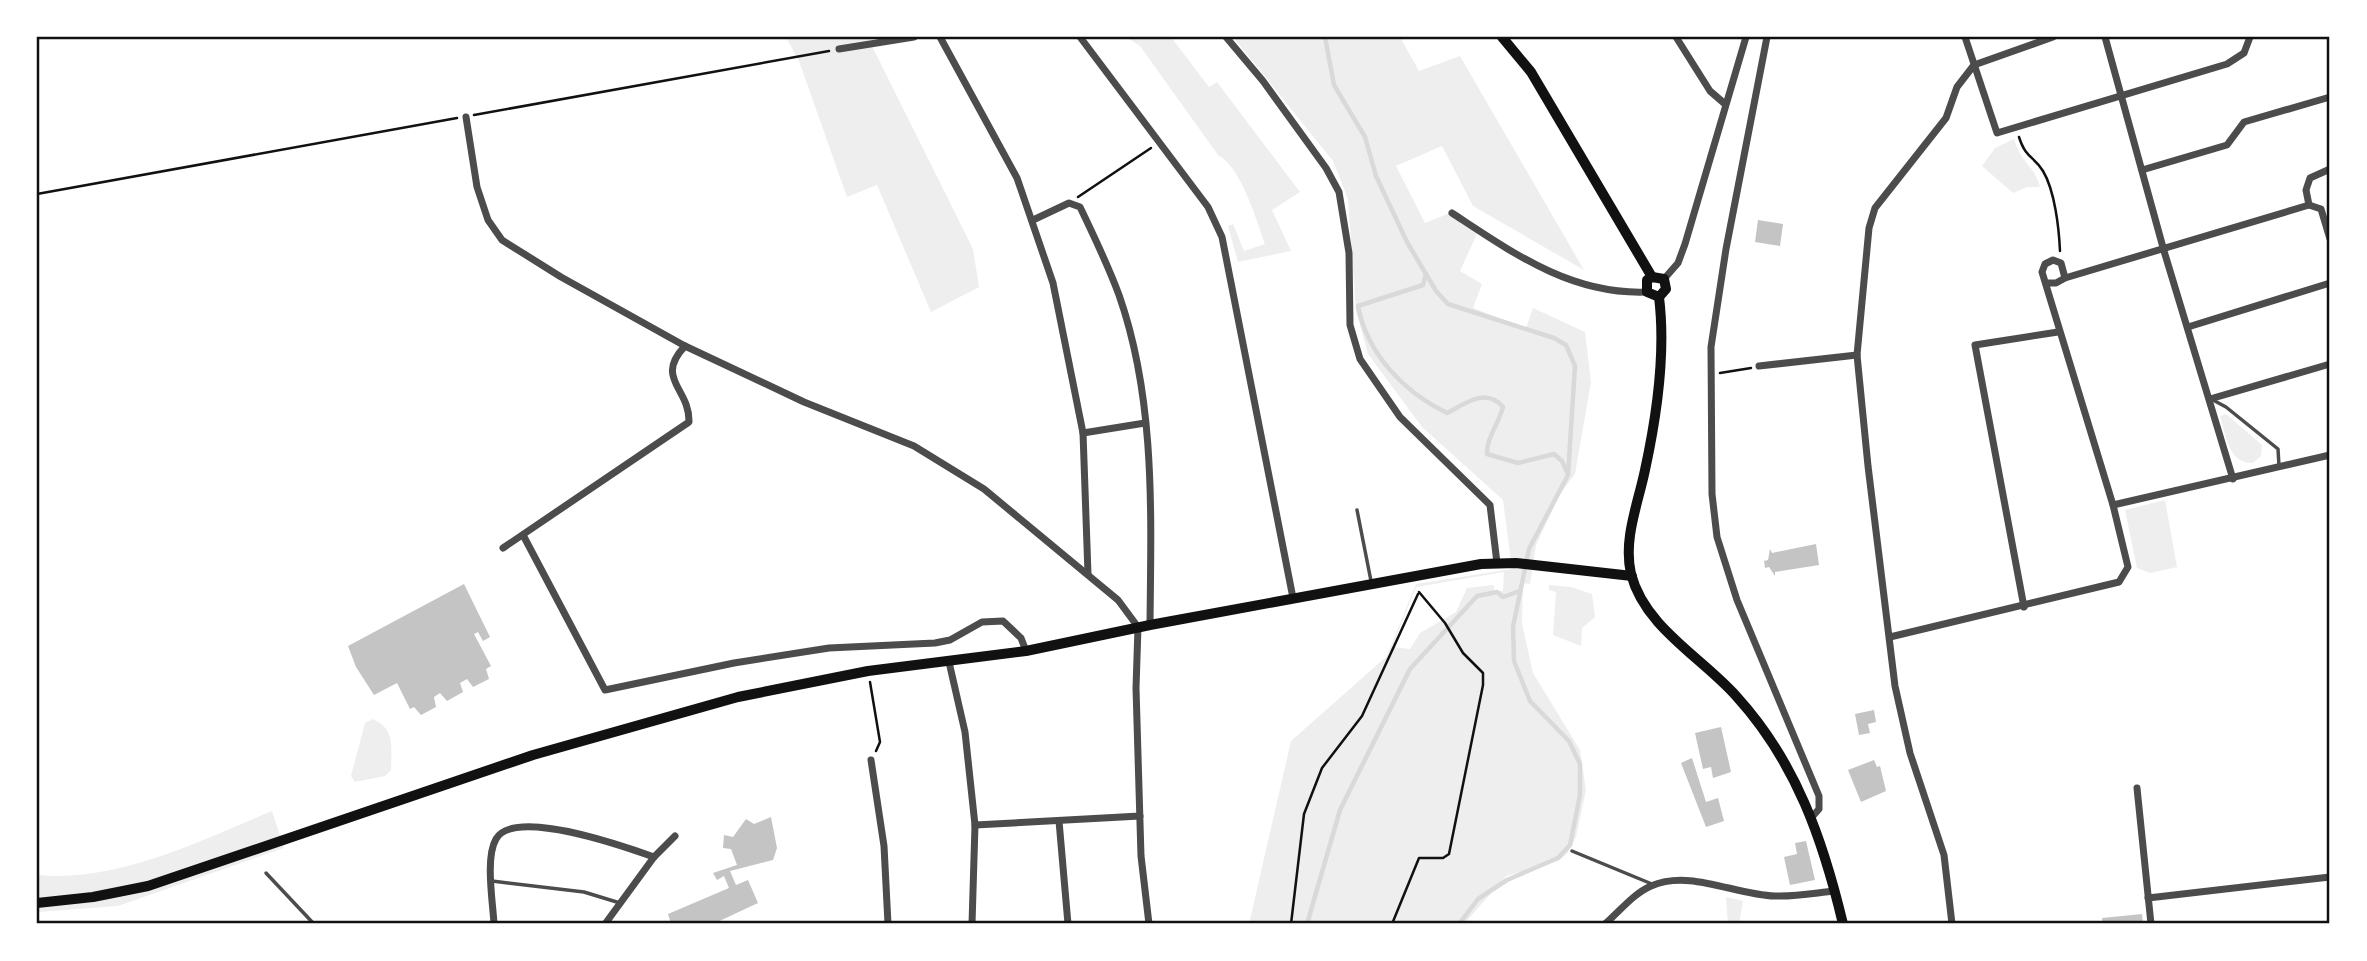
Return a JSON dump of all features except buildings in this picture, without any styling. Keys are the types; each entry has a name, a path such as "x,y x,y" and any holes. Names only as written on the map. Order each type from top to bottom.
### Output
{"main road":[{"path":"1502,37 1531,72 1652,276 1664,279 1666,289 1659,297 1660,357 1646,470 1628,548 1632,576 1648,610 1736,695 1780,754 1812,817 1843,924"},
{"path":"1652,276 1645,286 1647,292 1659,297"},
{"path":"37,903 93,897 148,886 533,755 738,697 868,671 1026,651 1371,583 1497,563 1632,576"}],"street":[{"path":"839,50 914,37"},
{"path":"940,37 1017,178 1053,283 1083,433 1088,574"},
{"path":"1080,37 1208,207 1222,237 1293,598"},
{"path":"1226,37 1263,81 1326,168 1339,192 1349,253 1350,325 1360,359 1400,418 1490,505 1497,563"},
{"path":"1676,37 1710,91 1725,104"},
{"path":"1664,279 1678,263 1685,244 1746,37"},
{"path":"1767,37 1717,299 1709,374 1712,495 1717,537 1737,600 1819,796 1819,809 1812,817"},
{"path":"1965,37 1997,132 2227,64 2244,53 2250,37"},
{"path":"1952,924 1944,855 1910,754 1895,686 1857,355 1871,219 1875,208 1946,118 1957,86 1974,65 2053,37"},
{"path":"2105,37 2164,251 2233,479"},
{"path":"2141,170 2227,145 2244,122 2330,97"},
{"path":"466,117 477,187 488,220 502,240 561,277 685,346 804,402 914,446 984,489 1118,600 1138,628 1136,688 1140,816 1149,924"},
{"path":"2309,205 2306,190 2310,178 2330,169"},
{"path":"1033,220 1069,203 1080,207 1120,297 1131,339 1145,423 1151,489 1150,625"},
{"path":"2047,283 2056,284 2065,278 2164,251 2309,205 2321,209 2330,239"},
{"path":"1452,212 1516,255 1563,279 1600,291 1647,292"},
{"path":"1890,637 2024,607 2119,582 2128,567 2113,505 2058,331 2042,272 2045,264 2053,260 2061,263 2065,278"},
{"path":"2188,327 2330,283"},
{"path":"2024,607 1975,345 2058,331"},
{"path":"503,548 689,422 689,410 671,375 673,359 685,346"},
{"path":"1759,366 1857,355"},
{"path":"2210,399 2330,364"},
{"path":"1083,433 1145,423"},
{"path":"2113,505 2330,455"},
{"path":"523,535 605,690 734,663 828,648 943,642 982,622 1003,621 1021,638 1026,651"},
{"path":"949,662 965,733 975,825 972,924"},
{"path":"871,760 884,846 888,924"},
{"path":"2137,788 2151,924"},
{"path":"975,825 1140,816"},
{"path":"1059,821 1068,924"},
{"path":"494,924 492,853 496,838 503,831 521,825 545,827 654,857"},
{"path":"605,924 654,857 675,836"},
{"path":"2148,898 2330,877"},
{"path":"1605,924 1639,892 1654,885 1693,881 1777,896 1835,891"}],"lane":[{"path":"2210,399 2226,407 2278,449 2280,468"},
{"path":"1357,510 1371,583"},
{"path":"1572,852 1654,885"},
{"path":"266,873 314,924"},
{"path":"491,881 584,892 620,903"}],"path":[{"path":"37,194 839,50"},
{"path":"2016,127 2024,154 2043,171 2058,223 2061,263"},
{"path":"1069,203 1143,154"},
{"path":"1709,374 1759,366"},
{"path":"1291,924 1304,814 1322,768 1362,716 1419,592 1483,673 1483,685 1449,854 1443,858 1419,858 1392,924"},
{"path":"868,671 880,742 871,760"}],"shaded area":[{"path":"786,37 889,37 869,40 973,249 979,287 931,312 877,185 847,197 799,61"},
{"path":"1126,37 1171,37 1209,87 1217,82 1300,192 1272,210 1291,251 1238,262 1228,226 1233,224 1244,251 1265,244 1241,182 1234,170 1218,155 1140,46"},
{"path":"1233,37 1400,37 1419,71 1460,56 1584,270 1473,206 1442,146 1396,166 1425,223 1450,213 1477,234 1460,271 1482,284 1473,308 1526,328 1533,308 1585,332 1591,382 1575,474 1560,494 1536,545 1530,584 1523,583 1522,624 1533,673 1580,750 1586,790 1576,837 1567,854 1558,861 1506,876 1464,924 1249,924 1291,741 1387,656 1416,584 1512,569 1503,500 1422,427 1368,354 1356,311 1348,199 1333,161","holes":["1504,572 1503,591 1494,591 1494,585 1467,588 1456,612 1420,633 1410,649 1392,647 1416,587"]},
{"path":"2014,139 2040,187 2027,187 2013,193 1982,166 1995,148"},
{"path":"2226,414 2262,445 2261,456 2253,463 2238,458 2229,447 2220,416"},
{"path":"2165,500 2177,567 2150,573 2137,568 2125,510"},
{"path":"1549,585 1571,587 1592,594 1595,617 1582,628 1581,646 1553,635 1556,592 1549,590"},
{"path":"373,719 386,728 389,734 391,770 385,776 355,782 351,776 365,723"},
{"path":"272,811 284,848 118,906 37,912 37,875 67,876 128,866 187,847"},
{"path":"1726,897 1743,901 1739,924 1728,924"}],"waterway":[{"path":"1325,37 1334,85 1365,137 1376,176 1407,242 1436,291 1448,304 1554,338 1566,345 1575,366 1568,475 1529,549 1513,627 1514,661 1530,701 1569,741 1580,764 1580,795 1570,845 1558,858 1507,880 1478,899 1459,924"},
{"path":"1426,274 1423,285 1358,306 1363,324 1379,355 1402,383 1447,413 1483,397 1490,398 1503,407 1487,454 1518,463 1554,454 1562,461 1567,472"},
{"path":"1307,924 1340,810 1410,669 1477,596 1497,592 1503,597 1520,591"}]}
